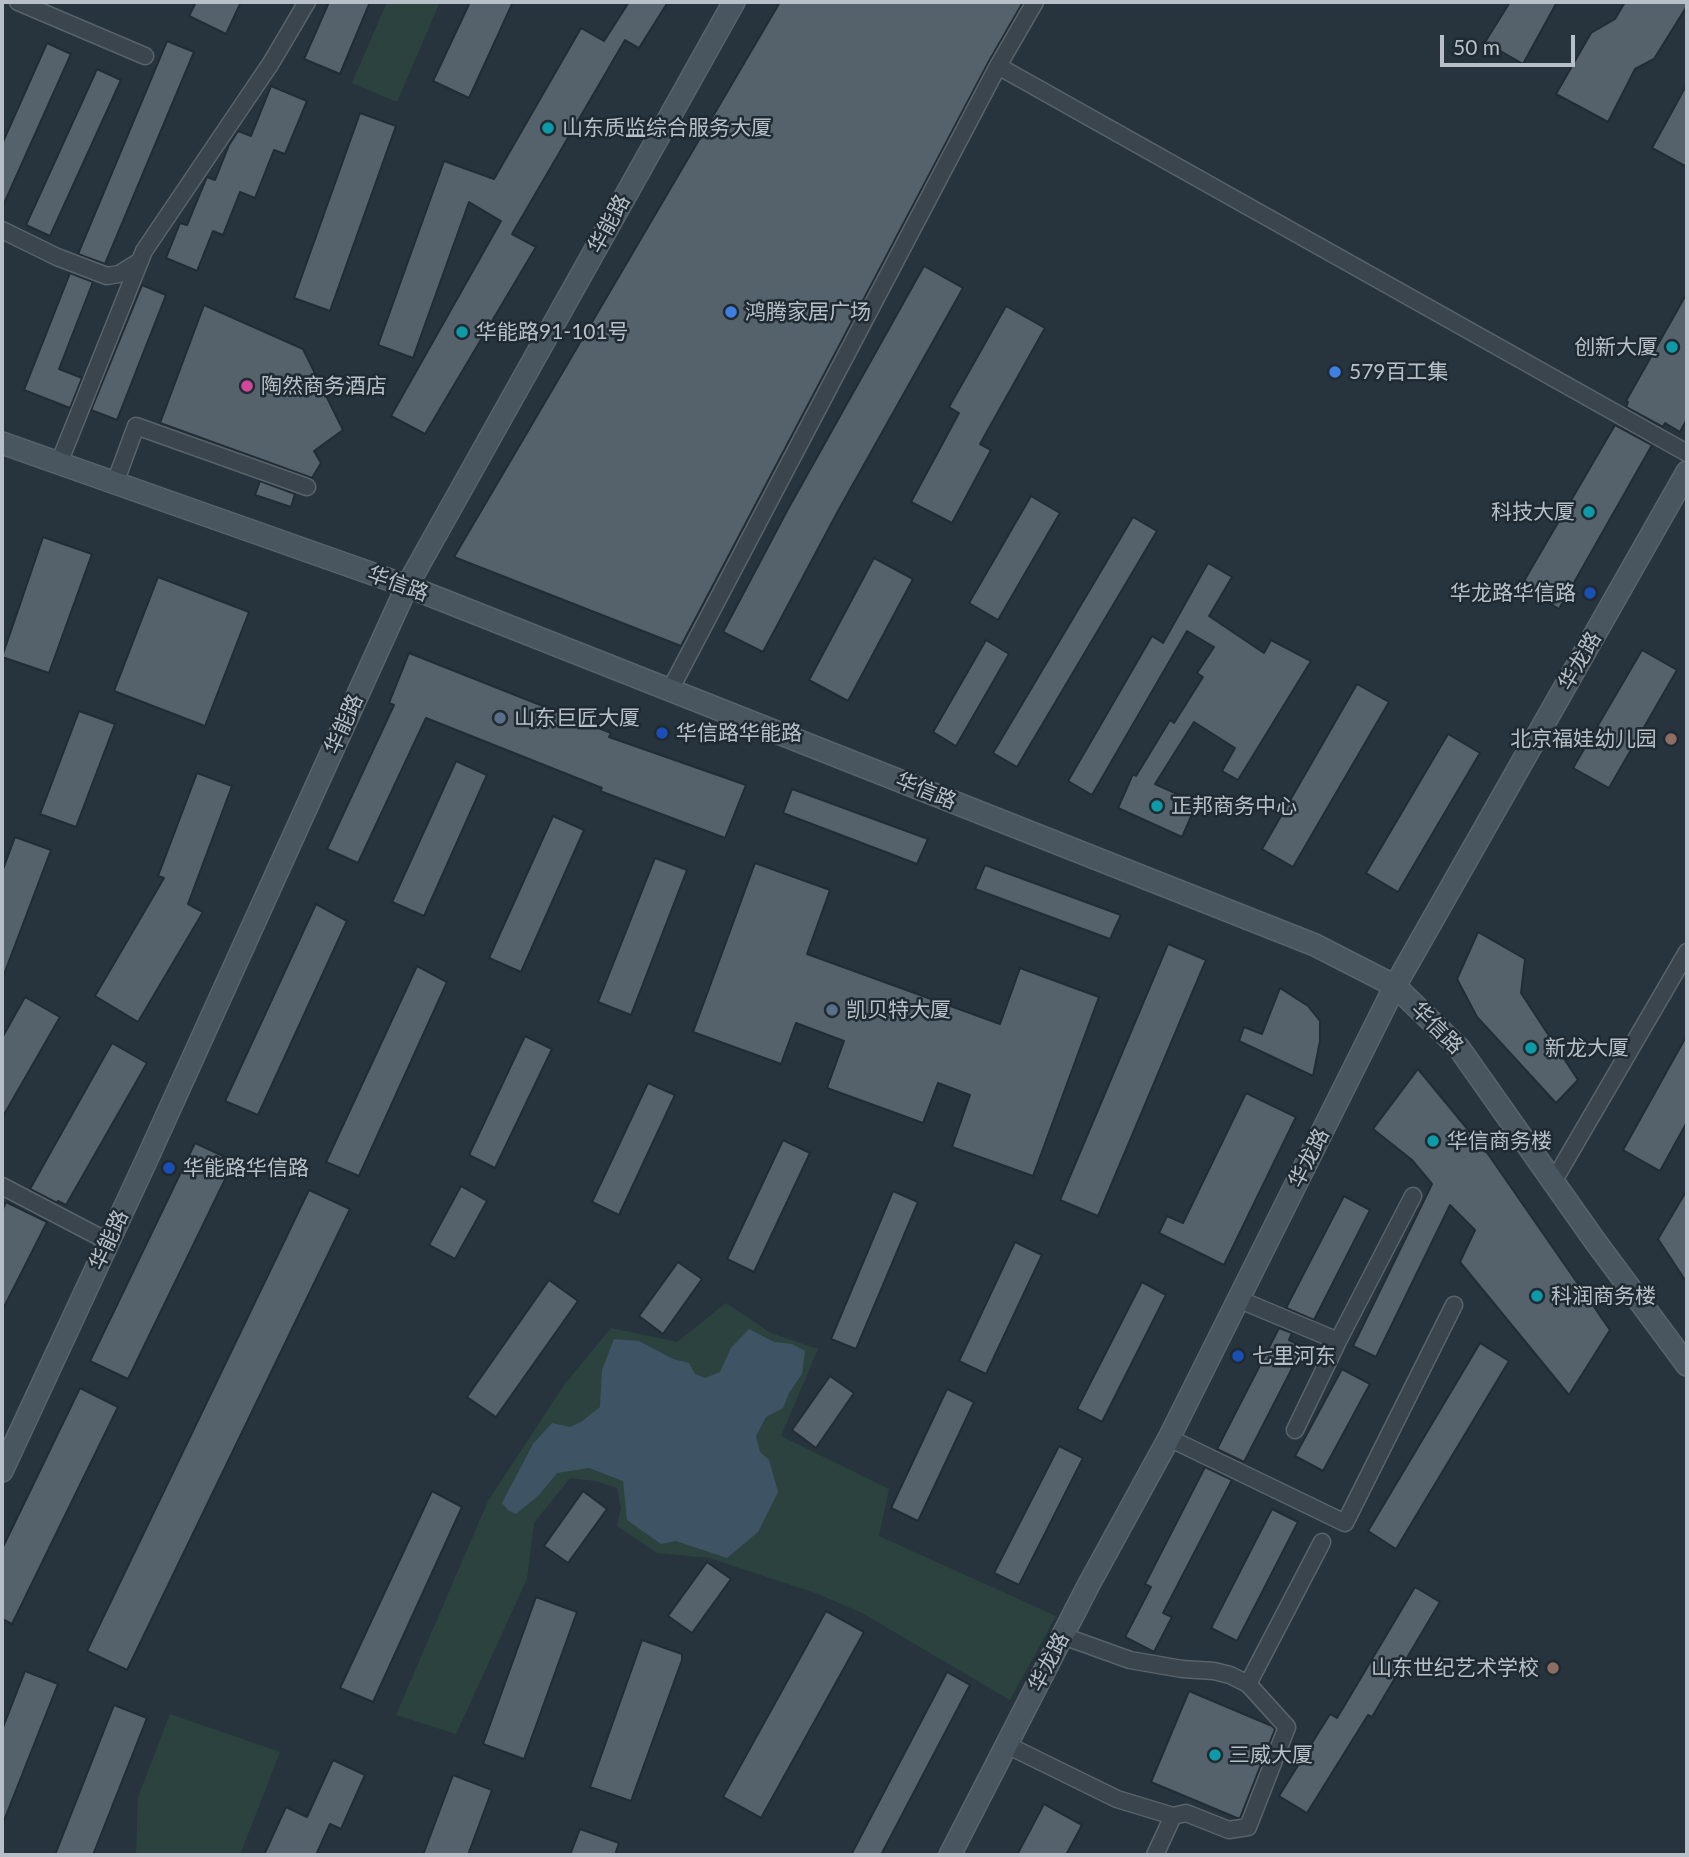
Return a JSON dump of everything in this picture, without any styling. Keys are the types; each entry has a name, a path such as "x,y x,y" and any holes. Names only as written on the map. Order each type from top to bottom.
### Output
{"main road":[{"name":"华能路","path":"2,1471 407,586 734,2"},
{"name":"华信路","path":"2,443 407,586 1315,945 1395,986 1459,1048 1687,1365"},
{"name":"华龙路","path":"950,1855 1169,1438 1395,986 1687,472"}],"street":[{"path":"18,2 145,56"},
{"path":"59,463 144,251 271,63 307,2"},
{"path":"670,690 998,66 1035,2"},
{"path":"998,66 1687,453"},
{"path":"2,230 57,257 107,276 119,274 140,261"},
{"path":"115,483 136,426 307,487"},
{"path":"1553,1182 1687,952"},
{"path":"2,1186 108,1242"},
{"path":"1295,1430 1413,1196"},
{"path":"1238,1299 1338,1341"},
{"path":"1169,1438 1345,1523 1454,1305"},
{"path":"1248,1684 1322,1542"},
{"path":"1007,1745 1116,1799 1172,1816 1186,1813 1229,1830 1248,1827 1287,1727 1248,1684 1214,1671 1182,1669 1130,1660 1087,1647 1063,1636"},
{"path":"1155,1855 1172,1816"}],"green space":[{"path":"387,2 440,2 397,102 352,83"},
{"path":"726,1303 771,1333 818,1349 781,1436 889,1489 879,1536 1056,1616 1010,1700 862,1613 818,1594 709,1558 657,1553 617,1526 621,1508 617,1488 595,1481 570,1478 534,1523 527,1579 456,1734 396,1715 488,1501 564,1385 611,1328 677,1342"},
{"path":"170,1714 280,1752 240,1855 136,1855 138,1797"}],"water":[{"path":"749,1329 774,1342 792,1344 805,1351 802,1374 783,1408 766,1417 756,1436 760,1452 769,1460 778,1492 758,1532 727,1558 676,1541 661,1544 627,1520 623,1481 589,1468 557,1473 539,1495 516,1514 502,1503 533,1444 552,1423 570,1427 600,1407 602,1370 614,1339 639,1341 673,1359 689,1363 695,1374 705,1378 720,1372 731,1348"}],"building":[{"path":"196,2 241,2 226,34 189,16"},
{"path":"329,2 370,2 340,74 304,59"},
{"path":"470,2 513,2 469,98 433,81"},
{"path":"629,2 668,2 639,48 625,40 512,234 536,247 425,434 391,416 501,221 469,202 413,358 378,345 444,161 494,179 581,28 604,41"},
{"name":"鸿腾家居广场","path":"780,2 1023,2 989,61 681,646 454,557"},
{"path":"1510,2 1557,2 1523,64 1485,42"},
{"path":"1625,2 1687,2 1687,6 1654,59 1635,69 1608,122 1556,94 1591,33 1615,19"},
{"path":"167,41 194,52 105,264 78,254"},
{"path":"47,43 71,54 2,208 2,144"},
{"path":"97,69 121,80 50,236 26,225"},
{"path":"1687,84 1687,167 1652,148"},
{"path":"271,86 307,101 285,154 274,150 255,198 240,192 223,235 213,231 197,271 166,258 180,223 187,225 207,177 215,180 229,145 238,131 251,136"},
{"path":"360,113 396,126 330,311 294,298"},
{"path":"924,266 963,288 838,511 763,652 723,632 788,509"},
{"path":"70,273 93,282 59,369 82,378 70,408 24,390"},
{"path":"142,285 166,295 117,420 91,410"},
{"name":"创新大厦","path":"1687,293 1687,419 1680,432 1665,423 1663,427 1626,407 1626,401"},
{"name":"陶然商务酒店","path":"204,305 303,349 343,430 314,451 321,463 312,478 160,423"},
{"path":"1006,306 1045,328 980,444 991,450 952,523 911,502 959,413 949,407"},
{"name":"科技大厦","path":"1615,425 1652,445 1559,609 1521,586"},
{"path":"260,481 295,494 291,507 255,495"},
{"path":"1031,496 1060,513 998,620 969,603"},
{"path":"1133,517 1157,531 1017,767 993,753"},
{"path":"43,537 92,554 49,673 2,657"},
{"path":"874,558 913,579 848,701 809,680"},
{"path":"1208,563 1232,577 1209,616 1264,653 1271,640 1311,661 1238,780 1222,771 1235,748 1194,722 1155,784 1197,803 1182,837 1118,808 1133,774 1136,776 1170,720 1174,723 1203,677 1197,673 1214,647 1187,631 1092,795 1068,781 1152,636 1163,643"},
{"path":"158,577 249,612 205,726 114,691"},
{"path":"986,640 1009,654 956,746 933,732"},
{"path":"1642,650 1677,670 1609,788 1573,768"},
{"path":"409,653 611,733 609,737 746,785 725,838 600,791 602,788 426,718 358,863 327,849 394,705 389,703"},
{"path":"1357,684 1389,702 1293,867 1262,849"},
{"path":"79,711 115,724 76,827 40,814"},
{"path":"1448,734 1480,753 1398,892 1366,873"},
{"path":"456,761 487,775 424,916 392,902"},
{"path":"197,773 232,786 188,904 203,912 138,1022 95,996 164,878 158,876"},
{"path":"792,789 928,839 917,864 783,813"},
{"path":"553,816 584,830 521,972 489,958"},
{"path":"15,837 51,850 3,977 2,872"},
{"path":"655,858 687,870 631,1015 598,1002"},
{"name":"凯贝特大厦","path":"755,863 830,890 807,954 1000,1024 1020,968 1099,997 1033,1176 952,1147 970,1095 938,1083 923,1123 827,1088 844,1041 796,1023 781,1064 693,1032"},
{"path":"985,865 1121,915 1110,939 975,889"},
{"path":"316,904 347,921 258,1115 225,1101"},
{"name":"新龙大厦","path":"1478,932 1525,959 1521,993 1578,1080 1556,1103 1477,1017 1457,979"},
{"path":"1168,944 1206,960 1098,1216 1060,1200"},
{"path":"417,966 447,982 359,1176 326,1162"},
{"path":"1280,988 1308,1006 1320,1021 1320,1041 1313,1076 1239,1041 1244,1027 1262,1034"},
{"path":"25,997 60,1017 2,1118 2,1038"},
{"path":"1687,1035 1687,1122 1660,1171 1623,1150"},
{"path":"525,1036 552,1049 495,1168 469,1155"},
{"path":"112,1043 147,1063 66,1205 58,1201 57,1203 30,1189"},
{"path":"1418,1069 1488,1154 1610,1330 1569,1395 1460,1262 1475,1230 1450,1205 1376,1357 1353,1346 1432,1184 1412,1160 1373,1129"},
{"path":"648,1083 675,1095 619,1215 592,1202"},
{"path":"1246,1093 1296,1117 1224,1265 1159,1233 1167,1216 1183,1223"},
{"path":"783,1140 810,1153 754,1272 727,1259"},
{"path":"195,1143 234,1161 128,1379 90,1361"},
{"path":"461,1186 487,1201 455,1259 429,1245"},
{"path":"309,1190 350,1209 127,1670 87,1651"},
{"path":"1687,1190 1687,1283 1658,1239"},
{"path":"893,1191 918,1202 856,1349 831,1339"},
{"path":"1344,1196 1370,1210 1314,1320 1286,1308"},
{"path":"6,1202 47,1222 2,1311 2,1211"},
{"path":"1015,1242 1042,1255 986,1374 959,1361"},
{"path":"678,1262 702,1279 663,1334 639,1316"},
{"path":"549,1280 578,1301 496,1417 467,1397"},
{"path":"1142,1282 1166,1295 1102,1422 1077,1409"},
{"path":"1279,1328 1292,1333 1289,1340 1303,1347 1244,1462 1217,1449"},
{"path":"1480,1343 1509,1361 1396,1549 1368,1531"},
{"path":"1342,1369 1370,1384 1323,1471 1295,1456"},
{"path":"830,1376 854,1393 816,1448 792,1430"},
{"path":"80,1388 118,1407 12,1624 2,1619 2,1549"},
{"path":"947,1389 974,1402 918,1521 891,1508"},
{"path":"1059,1446 1083,1458 1019,1585 994,1573"},
{"path":"1205,1467 1232,1480 1163,1613 1172,1617 1154,1652 1125,1637 1151,1587 1145,1584"},
{"path":"432,1491 462,1507 373,1702 340,1688"},
{"path":"583,1491 607,1509 568,1563 544,1546"},
{"path":"1272,1509 1298,1522 1237,1641 1211,1628"},
{"path":"707,1562 731,1579 692,1633 668,1616"},
{"path":"1415,1587 1440,1602 1372,1717 1368,1715 1307,1813 1279,1796 1330,1714 1337,1718"},
{"path":"536,1597 577,1612 524,1759 483,1744"},
{"path":"826,1611 864,1632 761,1818 723,1797"},
{"path":"642,1640 682,1654 682,1660 631,1801 590,1787"},
{"path":"25,1671 58,1684 3,1823 2,1730"},
{"path":"947,1672 970,1685 881,1855 851,1855"},
{"name":"三威大厦","path":"1189,1691 1275,1729 1240,1818 1151,1782"},
{"path":"114,1705 147,1718 93,1855 55,1855"},
{"path":"333,1760 365,1775 341,1829 330,1824 316,1855 264,1855 286,1807 307,1817"},
{"path":"453,1775 492,1790 468,1855 423,1855"},
{"path":"1044,1804 1082,1825 1066,1855 1017,1855"},
{"path":"580,1829 619,1843 615,1855 570,1855"}],"place":[{"name":"山东质监综合服务大厦","path":"548,128"},
{"name":"鸿腾家居广场","path":"731,312"},
{"name":"华能路91-101号","path":"462,332"},
{"name":"创新大厦","path":"1672,347"},
{"name":"579百工集","path":"1335,372"},
{"name":"陶然商务酒店","path":"247,386"},
{"name":"科技大厦","path":"1589,512"},
{"name":"华龙路华信路","path":"1590,593"},
{"name":"山东巨匠大厦","path":"500,718"},
{"name":"华信路华能路","path":"662,733"},
{"name":"北京福娃幼儿园","path":"1671,739"},
{"name":"正邦商务中心","path":"1157,806"},
{"name":"凯贝特大厦","path":"832,1010"},
{"name":"新龙大厦","path":"1531,1048"},
{"name":"华信商务楼","path":"1433,1141"},
{"name":"华能路华信路","path":"169,1168"},
{"name":"科润商务楼","path":"1537,1296"},
{"name":"七里河东","path":"1238,1356"},
{"name":"山东世纪艺术学校","path":"1553,1668"},
{"name":"三威大厦","path":"1215,1755"}]}
